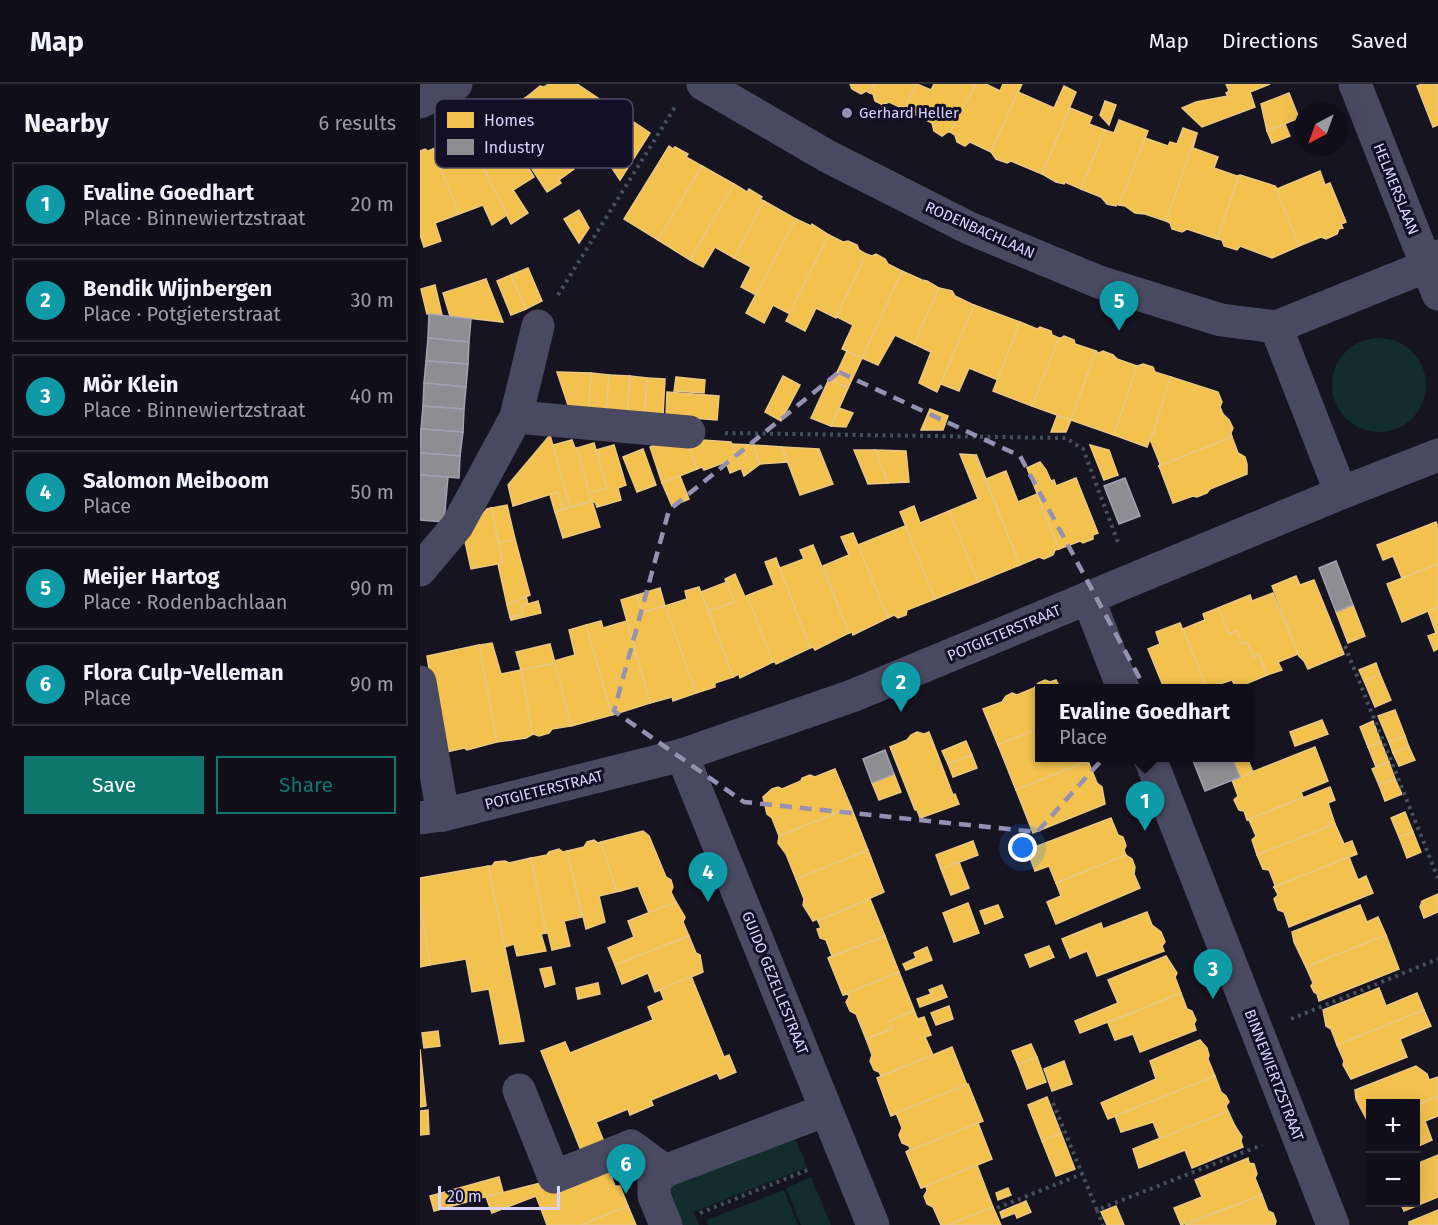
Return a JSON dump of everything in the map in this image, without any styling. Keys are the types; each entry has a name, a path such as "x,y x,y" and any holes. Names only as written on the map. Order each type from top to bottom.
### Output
{"street":[{"path":"420,102 456,84"},
{"name":"RODENBACHLAAN","path":"704,84 827,156 969,228 1099,282 1221,320 1276,327 1434,272"},
{"name":"HELMERSLAAN","path":"1355,84 1434,272"},
{"path":"420,570 457,526 516,417 538,326"},
{"path":"1276,327 1341,493"},
{"path":"516,417 689,432"},
{"name":"POTGIETERSTRAAT","path":"431,816 682,755 852,696 1438,455"},
{"path":"1088,598 1122,684"},
{"path":"420,682 431,816"},
{"name":"GUIDO GEZELLESTRAAT","path":"682,755 873,1225"},
{"name":"BINNEWIERTZSTRAAT","path":"1152,762 1333,1225"},
{"path":"519,1089 554,1177 631,1146 665,1170"},
{"path":"666,1225 654,1196 654,1182 665,1170 826,1110"}],"path":[{"path":"538,326 677,104"},
{"path":"689,432 1066,438 1083,449 1132,579"},
{"path":"1345,646 1438,878"},
{"path":"1258,1032 1438,959"},
{"path":"1053,1103 1103,1225"},
{"path":"1097,1210 1297,1132"},
{"path":"701,1219 699,1214 844,1155"},
{"path":"997,1208 1082,1174"}],"highlighted area":[{"path":"839,372 1020,456 1153,703 1037,832 744,802 614,711 669,510"}],"green space":[{"path":"1379,338 1397,342 1412,352 1422,367 1426,385 1422,403 1412,418 1397,428 1379,432 1361,428 1346,418 1336,403 1332,385 1336,367 1346,352 1361,342"},
{"path":"793,1132 807,1167 694,1212 699,1225 674,1225 663,1188"},
{"path":"811,1177 831,1225 801,1225 786,1188"},
{"path":"784,1190 798,1225 708,1225 707,1220"}],"building: Homes":[{"path":"549,84 577,84 599,99 530,99 528,96 540,86 544,87"},
{"path":"850,84 874,84 870,93 866,91 861,94 852,89"},
{"path":"874,84 917,84 904,109 889,102 883,105 875,101 873,94 870,93"},
{"path":"917,84 931,90 934,84 976,84 950,132 942,136 934,131 932,123 904,109"},
{"path":"976,84 986,84 1000,91 1003,84 1022,84 991,152 970,142 965,146 957,142 955,135 950,132"},
{"path":"1226,84 1270,84 1250,92 1255,107 1202,127 1182,108 1196,102 1228,96 1226,93 1229,91"},
{"path":"1438,84 1438,125 1433,127 1417,86"},
{"path":"1064,86 1076,92 1042,174 1011,161 1007,163 996,159 991,152 1018,92 1054,108"},
{"path":"1289,93 1294,106 1294,120 1267,131 1261,104"},
{"path":"1105,101 1116,105 1109,125 1100,115"},
{"path":"1070,108 1092,117 1089,124 1105,130 1081,189 1065,182 1064,184 1056,182 1042,174"},
{"path":"1119,120 1148,131 1119,205 1116,206 1107,204 1101,197 1081,189 1105,130 1114,133"},
{"path":"633,122 650,133 633,160"},
{"path":"1285,124 1290,136 1272,143 1267,131"},
{"path":"1183,128 1197,133 1166,221 1135,213 1119,205 1145,138 1168,146 1170,142 1177,144"},
{"path":"1197,133 1193,148 1218,157 1214,168 1237,176 1237,182 1217,239 1187,229 1182,232 1172,229 1170,223 1166,221"},
{"path":"669,146 688,154 686,157 702,166 658,240 624,219"},
{"path":"433,149 435,168 441,168 459,214 435,223 441,241 424,247 420,235 420,151"},
{"path":"702,166 734,184 690,260 658,240"},
{"path":"441,168 483,168 507,215 492,225 483,205 459,214"},
{"path":"483,168 529,168 534,177 513,190 528,213 511,224"},
{"path":"612,168 628,168 620,180"},
{"path":"532,169 574,169 559,180 561,183 547,192"},
{"path":"1320,171 1325,185 1330,183 1346,222 1341,224 1343,228 1339,229 1337,234 1326,239 1321,237 1299,246 1275,186 1277,189"},
{"path":"1237,176 1275,186 1299,246 1272,258 1240,246 1237,250 1224,246 1222,240 1217,239 1237,182"},
{"path":"734,184 747,192 749,189 762,197 760,199 764,201 734,258 715,247 703,267 690,260"},
{"path":"764,201 796,219 756,295 741,287 751,267 734,258"},
{"path":"579,210 589,228 579,243 564,219"},
{"path":"796,219 811,226 812,224 829,235 790,314 773,305 764,323 746,313"},
{"path":"829,235 843,242 848,241 857,245 859,250 866,254 836,318 816,308 805,331 786,321"},
{"path":"866,254 872,256 876,254 885,259 888,264 902,271 862,358 842,349 853,325 837,317"},
{"path":"528,268 542,301 526,309 511,275"},
{"path":"902,271 939,288 914,344 895,335 878,365 862,358"},
{"path":"511,275 526,309 511,315 497,281"},
{"path":"486,279 503,322 450,316 443,293"},
{"path":"435,285 442,315 427,314 421,289"},
{"path":"939,288 952,291 955,296 974,305 937,392 919,383 931,352 914,344"},
{"path":"974,305 1020,322 998,380 969,368 959,391 941,384"},
{"path":"1020,322 1037,329 1040,327 1051,331 1052,335 1059,338 1032,406 993,391"},
{"path":"1064,336 1074,340 1075,344 1096,351 1071,420 1032,406 1059,338"},
{"path":"847,351 862,358 848,388 833,381"},
{"path":"1096,351 1099,353 1103,351 1137,366 1114,435 1071,420"},
{"path":"1143,364 1153,367 1155,372 1171,377 1154,429 1156,430 1147,447 1114,435 1137,366"},
{"path":"557,372 591,373 589,411 570,411"},
{"path":"591,373 609,375 606,413 589,411"},
{"path":"609,375 630,376 627,414 606,413"},
{"path":"630,376 647,378 645,415 627,414"},
{"path":"783,376 800,385 781,421 765,412"},
{"path":"676,377 705,380 704,393 674,391"},
{"path":"1171,377 1218,392 1222,402 1220,407 1233,428 1232,437 1159,466 1150,439 1156,430 1154,429"},
{"path":"647,378 665,379 663,416 645,415"},
{"path":"829,379 848,388 831,426 811,418"},
{"path":"667,392 719,396 717,420 666,416"},
{"path":"839,408 853,413 846,427 831,426"},
{"path":"930,409 948,416 943,430 921,430"},
{"path":"1057,416 1071,420 1066,432 1051,432"},
{"path":"550,435 570,507 563,509 558,492 513,506 508,485"},
{"path":"1232,437 1238,453 1245,457 1247,474 1210,489 1207,493 1197,497 1193,496 1173,503 1159,466"},
{"path":"672,438 687,439 697,469 662,483 650,447"},
{"path":"687,439 731,442 742,468 730,473 726,462 704,470 702,467 697,469"},
{"path":"572,440 577,448 592,501 570,507 553,445"},
{"path":"594,443 607,488 589,493 577,448"},
{"path":"732,444 753,445 760,464 744,476"},
{"path":"614,445 626,485 618,488 621,500 597,507 595,502 592,502 589,493 607,488 596,450"},
{"path":"753,445 782,447 787,462 760,464"},
{"path":"1090,445 1109,450 1118,475 1104,480"},
{"path":"782,447 819,449 833,484 800,495"},
{"path":"643,449 656,485 637,492 623,457"},
{"path":"854,450 875,450 888,483 868,484"},
{"path":"875,450 906,451 909,482 888,483"},
{"path":"960,454 975,455 1020,565 978,582 949,511 978,499"},
{"path":"976,454 986,479 1006,471 1018,502 1037,494 1059,549 1055,550 1053,555 1044,559 1039,557 1020,565"},
{"path":"1040,462 1056,486 1076,478 1098,533 1093,535 1093,539 1059,549 1027,468"},
{"path":"680,476 689,499 672,506 662,483"},
{"path":"558,492 563,509 555,512 550,495"},
{"path":"592,501 600,527 563,538 555,512"},
{"path":"507,505 515,539 499,543 491,508"},
{"path":"914,506 920,523 949,511 978,582 935,599 900,512"},
{"path":"491,508 503,563 471,569 464,537 487,509"},
{"path":"1436,522 1438,564 1402,578 1393,556 1383,560 1377,545"},
{"path":"905,526 935,599 907,610 906,615 898,618 894,615 888,618 858,545"},
{"path":"853,533 888,618 853,635 852,632 849,633 823,566 849,555 841,537"},
{"path":"515,539 530,595 507,605 498,564 503,563 499,543"},
{"path":"813,545 849,633 815,650 813,647 810,648 780,568 804,559 800,550"},
{"path":"776,558 810,648 776,664 773,662 746,596 774,585 765,562"},
{"path":"1438,564 1438,607 1402,622 1387,584"},
{"path":"735,574 745,597 748,598 773,662 740,678 739,674 733,677 709,611 734,602 725,579"},
{"path":"1296,576 1300,585 1314,580 1344,654 1308,669 1299,656 1272,586"},
{"path":"727,582 734,602 709,611 701,592"},
{"path":"699,587 733,677 715,683 715,687 696,693 665,606 687,599 685,591"},
{"path":"660,588 665,606 642,613 637,595"},
{"path":"1273,593 1298,654 1278,662 1282,670 1267,675 1259,655 1253,657 1247,642 1242,644 1237,631 1229,634 1218,608 1250,595 1252,601"},
{"path":"637,595 642,613 665,606 696,693 673,701 672,697 650,703 621,600"},
{"path":"526,596 528,604 521,606 523,614 510,617 507,605"},
{"path":"538,601 541,613 511,620 510,617 523,614 521,606"},
{"path":"1353,605 1365,636 1348,643 1336,612"},
{"path":"1438,607 1438,649 1434,651 1428,636 1436,633 1428,611"},
{"path":"1218,608 1229,634 1237,631 1242,644 1247,642 1253,657 1259,655 1267,675 1246,684 1234,684 1232,680 1220,684 1205,684 1183,629 1205,620 1203,614"},
{"path":"601,621 603,628 627,621 650,703 612,715 586,625"},
{"path":"1180,623 1205,684 1162,684 1148,649 1160,644 1156,632"},
{"path":"586,625 612,715 571,726 554,661 575,655 569,630"},
{"path":"492,643 501,674 521,670 533,734 526,738 497,742 479,645"},
{"path":"550,644 555,663 521,670 516,652"},
{"path":"479,645 497,742 467,750 464,748 442,753 427,656"},
{"path":"555,663 571,726 552,729 549,733 539,736 533,734 521,670"},
{"path":"1376,663 1380,674 1364,681 1359,670"},
{"path":"1380,674 1391,700 1375,707 1364,681"},
{"path":"1045,680 1050,682 1056,680 1058,684 1037,684"},
{"path":"1034,688 1035,730 998,745 983,709 1002,702 1012,693 1017,695"},
{"path":"1395,710 1405,736 1389,742 1378,716"},
{"path":"1322,720 1328,734 1295,746 1290,732"},
{"path":"1373,721 1381,742 1368,747 1360,727"},
{"path":"1035,730 1035,762 1086,762 1016,790 998,745"},
{"path":"917,732 924,734 929,732 953,795 955,794 959,804 920,818 890,747 907,740"},
{"path":"1405,736 1409,747 1393,753 1389,742"},
{"path":"966,741 972,755 948,764 942,751"},
{"path":"1381,742 1389,762 1376,767 1368,747"},
{"path":"1315,747 1328,781 1301,792 1303,797 1247,820 1244,811 1239,810 1234,800 1238,796 1232,780"},
{"path":"1409,747 1415,760 1399,766 1393,753"},
{"path":"972,755 977,768 953,777 948,764"},
{"path":"1088,762 1097,783 1102,787 1105,804 1033,833 1016,790"},
{"path":"1234,762 1249,762 1253,772 1240,777"},
{"path":"1389,762 1395,779 1379,785 1372,769"},
{"path":"835,769 851,807 779,836 772,818 767,814 763,797 772,789 778,787 782,789 801,781 802,778 810,775 815,777"},
{"path":"894,774 901,792 879,800 872,783"},
{"path":"1395,779 1402,794 1385,801 1379,785"},
{"path":"1330,787 1335,800 1328,803 1335,824 1257,855 1252,840 1256,836 1247,820"},
{"path":"851,807 868,850 796,879 786,854 778,843 779,836"},
{"path":"1405,812 1413,832 1399,837 1391,818"},
{"path":"1111,818 1118,835 1123,837 1126,855 1056,883 1049,866 1035,871 1027,850"},
{"path":"1335,824 1344,844 1352,841 1357,854 1274,887 1269,870 1263,869 1257,855"},
{"path":"643,831 649,836 666,877 671,880 673,887 671,892 676,902 649,913 638,886 620,891 616,889 601,842"},
{"path":"1413,832 1421,852 1407,858 1399,837"},
{"path":"594,840 601,842 616,889 620,891 599,896 605,922 586,929 567,851 584,847 587,842"},
{"path":"973,841 978,855 941,869 936,855"},
{"path":"559,849 563,852 567,851 582,917 564,921 570,946 552,950 548,933 546,933 531,858 547,855"},
{"path":"868,850 884,892 818,921 817,919 813,921 803,905 804,899 796,879"},
{"path":"1126,855 1132,859 1135,867 1134,874 1140,888 1056,924 1047,902 1061,896 1056,883"},
{"path":"1349,857 1358,880 1366,876 1373,893 1289,927 1284,912 1278,910 1274,899 1278,895 1274,887"},
{"path":"531,858 546,933 541,934 546,951 517,956 514,944 505,947 488,866 492,866 495,862 509,863"},
{"path":"959,862 969,888 951,895 941,869"},
{"path":"488,866 524,1041 500,1044 489,989 472,992 466,959 430,965 420,903 420,878"},
{"path":"1438,894 1438,912 1424,918 1420,907 1422,901"},
{"path":"870,899 885,936 828,958 832,956 826,940 820,938 817,929 821,928 818,921"},
{"path":"676,902 685,917 683,922 689,936 615,965 608,948 634,937 628,921"},
{"path":"420,903 430,965 420,967"},
{"path":"968,903 979,933 954,942 943,913"},
{"path":"998,905 1003,917 985,924 980,911"},
{"path":"1360,905 1367,922 1378,917 1386,935 1306,967 1294,942 1292,932"},
{"path":"1147,912 1152,925 1161,932 1165,942 1162,946 1164,951 1097,976 1087,951 1070,958 1062,939 1101,923 1103,929"},
{"path":"1386,935 1399,969 1319,1001 1311,986 1313,983 1306,967"},
{"path":"689,936 696,953 700,955 703,972 655,992 648,973 622,984 615,965"},
{"path":"885,936 899,972 843,995 828,958"},
{"path":"1049,946 1054,957 1030,967 1025,955"},
{"path":"927,947 932,960 906,970 903,964 916,958 914,953"},
{"path":"1166,956 1177,973 1175,977 1181,993 1080,1033 1075,1021 1118,1003 1108,980"},
{"path":"551,967 555,984 545,987 540,969"},
{"path":"899,972 916,1015 913,1011 889,1021 892,1029 866,1039 856,1014 850,1011 846,1002 848,994 843,995"},
{"path":"691,976 724,1057 729,1055 736,1072 720,1079 717,1073 651,1100 653,1105 630,1115 628,1109 596,1122 607,1149 584,1158 541,1051 565,1042 570,1053 653,1020 648,1007 664,1000 660,990"},
{"path":"598,983 600,994 578,999 576,988"},
{"path":"942,985 947,997 920,1007 917,999 931,994 929,990"},
{"path":"1379,988 1386,1006 1417,993 1424,1010 1337,1045 1331,1029 1326,1026 1323,1010"},
{"path":"1181,993 1187,1009 1192,1011 1196,1020 1194,1024 1196,1030 1140,1052 1133,1034 1115,1040 1108,1023"},
{"path":"949,1006 953,1019 936,1025 931,1013"},
{"path":"1424,1010 1431,1026 1400,1039 1407,1057 1351,1079 1343,1065 1344,1061 1337,1045"},
{"path":"913,1011 918,1019 924,1017 931,1035 925,1037 933,1055 881,1076 874,1070 870,1061 872,1055 866,1039 892,1029 889,1021"},
{"path":"438,1031 440,1046 424,1048 422,1033"},
{"path":"1200,1040 1207,1048 1208,1059 1215,1076 1108,1119 1101,1103 1156,1079 1150,1061"},
{"path":"1031,1044 1037,1057 1018,1065 1012,1051"},
{"path":"952,1047 967,1085 891,1116 877,1078"},
{"path":"420,1049 426,1106 420,1107"},
{"path":"1037,1057 1046,1082 1027,1089 1018,1065"},
{"path":"1064,1061 1072,1084 1052,1091 1044,1069"},
{"path":"1416,1066 1427,1074 1429,1080 1438,1077 1438,1096 1420,1103 1420,1099 1366,1099 1366,1118 1356,1099 1355,1090"},
{"path":"1215,1076 1221,1092 1229,1102 1226,1106 1228,1111 1160,1139 1153,1122 1121,1132 1115,1116"},
{"path":"968,1084 983,1121 906,1152 910,1149 902,1143 899,1135 902,1128 896,1113"},
{"path":"1438,1096 1438,1116 1425,1121 1432,1140 1420,1145 1420,1103"},
{"path":"1047,1097 1061,1133 1042,1141 1028,1105"},
{"path":"428,1110 429,1134 420,1135 420,1111"},
{"path":"1228,1111 1242,1137 1243,1147 1192,1168 1185,1150 1139,1168 1133,1149"},
{"path":"978,1123 992,1159 921,1188 906,1152"},
{"path":"1061,1133 1075,1169 1056,1176 1042,1141"},
{"path":"1438,1155 1438,1197 1420,1204 1420,1162"},
{"path":"1248,1158 1249,1163 1254,1164 1257,1174 1255,1178 1262,1195 1181,1225 1174,1208 1202,1197 1195,1180"},
{"path":"977,1165 993,1207 948,1225 941,1225 933,1207 927,1204 924,1196 927,1191 926,1186 921,1188"},
{"path":"609,1171 615,1186 620,1186 628,1206 581,1225 547,1225 536,1196 492,1213 486,1197 552,1180"},
{"path":"499,1177 503,1192 434,1211 430,1196"},
{"path":"1008,1188 1011,1195 998,1200 996,1193"},
{"path":"1262,1195 1268,1211 1273,1213 1275,1225 1185,1225"},
{"path":"1026,1201 1031,1212 1017,1218 1015,1213 1002,1218 1000,1212"},
{"path":"628,1206 636,1225 581,1225"},
{"path":"1116,1206 1124,1225 1107,1225 1101,1212"},
{"path":"993,1207 1001,1225 948,1225"},
{"path":"1402,1207 1414,1207 1404,1211"},
{"path":"1438,1210 1438,1225 1409,1225 1409,1222"}],"building: Industry":[{"path":"429,314 471,319 469,342 428,338"},
{"path":"428,338 469,342 468,364 426,361"},
{"path":"426,361 468,364 466,387 424,383"},
{"path":"424,383 466,387 464,409 423,406"},
{"path":"423,406 464,409 463,432 421,429"},
{"path":"421,429 463,432 460,456 420,453"},
{"path":"420,453 460,456 459,478 420,475"},
{"path":"420,475 448,477 444,522 420,520"},
{"path":"1125,478 1140,516 1119,524 1104,486"},
{"path":"1336,561 1353,605 1336,612 1319,568"},
{"path":"885,750 894,774 872,783 863,759"},
{"path":"1194,762 1234,762 1240,777 1205,791"}],"place":[{"name":"Gerhard Heller","path":"847,113"},
{"name":"Meijer Hartog","path":"1119,331"},
{"name":"Bendik Wijnbergen","path":"901,712"},
{"name":"Evaline Goedhart","path":"1145,831"},
{"name":"Salomon Meiboom","path":"708,902"},
{"name":"Mör Klein","path":"1213,999"},
{"name":"Flora Culp-Velleman","path":"626,1194"}]}
